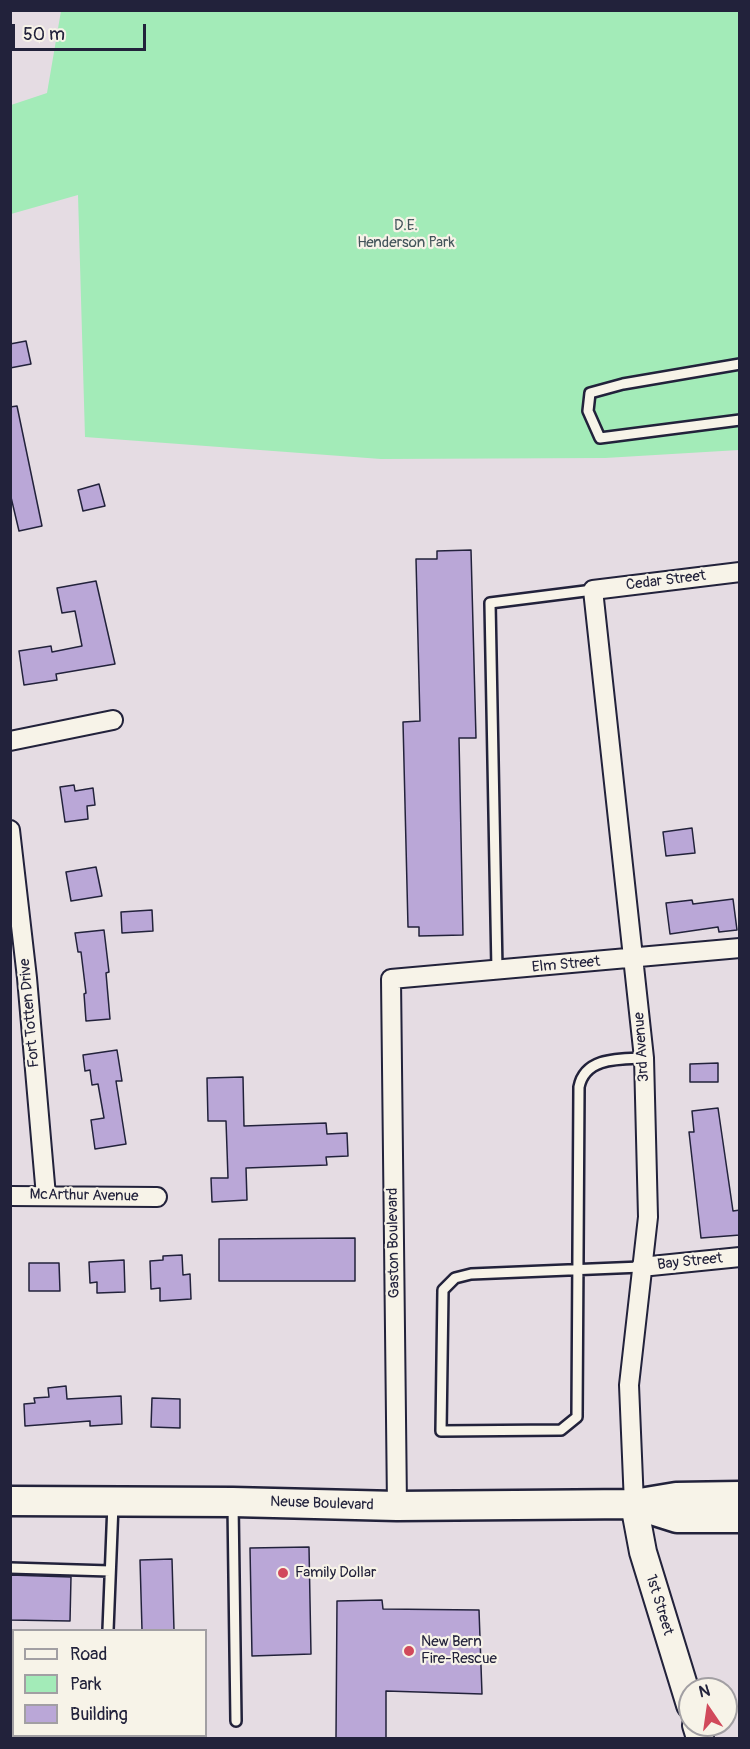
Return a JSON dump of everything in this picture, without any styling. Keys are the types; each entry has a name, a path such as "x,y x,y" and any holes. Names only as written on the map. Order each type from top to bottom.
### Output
{"main road":[{"name":"Neuse Boulevard","path":"10,1501 233,1502 397,1506 634,1504 676,1497 740,1496"},
{"name":"Neuse Boulevard","path":"634,1504 677,1518 740,1518"},
{"name":"1st Street","path":"634,1504 643,1552 681,1677"}],"street":[{"name":"Cedar Street","path":"593,590 740,572"},
{"name":"3rd Avenue","path":"593,590 644,1058 648,1217 629,1385 634,1504"},
{"path":"10,741 113,720"},
{"name":"Fort Totten Drive","path":"10,830 27,978 46,1196"},
{"name":"Elm Street","path":"391,979 740,948"},
{"name":"Gaston Boulevard","path":"391,979 397,1506"},
{"name":"McArthur Avenue","path":"10,1196 157,1197"},
{"name":"Bay Street","path":"641,1267 740,1257"}],"lane":[{"path":"740,364 623,384 590,393 588,411 600,438 740,420"},
{"path":"497,970 490,603 593,590"},
{"path":"641,1267 578,1271 471,1274 455,1278 443,1290 441,1431 561,1430 577,1417 578,1271 582,1076 598,1062 644,1058"},
{"path":"233,1502 236,1721"},
{"path":"108,1629 114,1503"},
{"path":"10,1568 110,1571"}],"green space":[{"name":"D.E. Henderson Park","path":"61,11 739,11 739,450 605,458 381,459 85,437 78,195 11,214 11,105 47,93"}],"building":[{"path":"26,341 31,364 10,368 10,344"},
{"path":"17,406 42,526 19,531 10,493 10,407"},
{"path":"99,484 105,506 83,511 78,490"},
{"path":"471,550 476,738 459,738 463,935 419,936 419,927 408,927 403,722 420,721 416,559 437,559 437,551"},
{"path":"96,581 115,664 56,674 57,680 24,685 19,651 51,646 52,652 82,646 75,611 62,613 57,588"},
{"path":"74,785 75,791 93,788 95,805 87,806 88,819 65,822 60,787"},
{"path":"692,828 695,853 666,856 663,832"},
{"path":"96,867 102,896 71,901 66,872"},
{"path":"733,899 737,930 719,932 718,927 670,934 666,903 692,900 693,904"},
{"path":"152,910 153,931 122,933 121,912"},
{"path":"104,930 109,972 106,973 110,1019 86,1021 84,994 86,993 81,952 78,952 75,933"},
{"path":"117,1050 122,1081 116,1081 126,1144 95,1149 91,1120 104,1118 98,1084 92,1085 90,1070 85,1071 83,1055"},
{"path":"718,1063 718,1082 690,1082 690,1064"},
{"path":"243,1077 244,1126 326,1123 327,1134 347,1133 348,1156 326,1157 327,1165 246,1168 247,1200 212,1202 211,1178 228,1178 226,1121 208,1121 207,1078"},
{"path":"718,1108 733,1211 740,1210 740,1235 701,1238 689,1132 694,1132 692,1111"},
{"path":"355,1238 355,1281 219,1281 219,1239"},
{"path":"182,1255 183,1275 190,1274 191,1299 160,1301 160,1288 151,1289 150,1261 163,1260 163,1256"},
{"path":"124,1260 125,1292 97,1293 97,1282 90,1283 89,1262"},
{"path":"29,1263 59,1263 60,1291 29,1291"},
{"path":"66,1386 67,1399 121,1396 122,1424 90,1426 90,1421 25,1426 24,1404 35,1403 34,1398 49,1397 48,1388"},
{"path":"152,1398 180,1399 180,1428 151,1427"},
{"path":"309,1547 311,1654 252,1656 250,1548"},
{"path":"172,1559 174,1629 142,1629 140,1560"},
{"path":"10,1575 71,1577 70,1621 10,1620"},
{"name":"New Bern Fire-Rescue","path":"382,1600 383,1609 479,1610 482,1694 386,1691 386,1738 336,1738 337,1601"}],"place":[{"name":"Family Dollar","path":"283,1573"},
{"name":"New Bern Fire-Rescue","path":"409,1651"}]}
